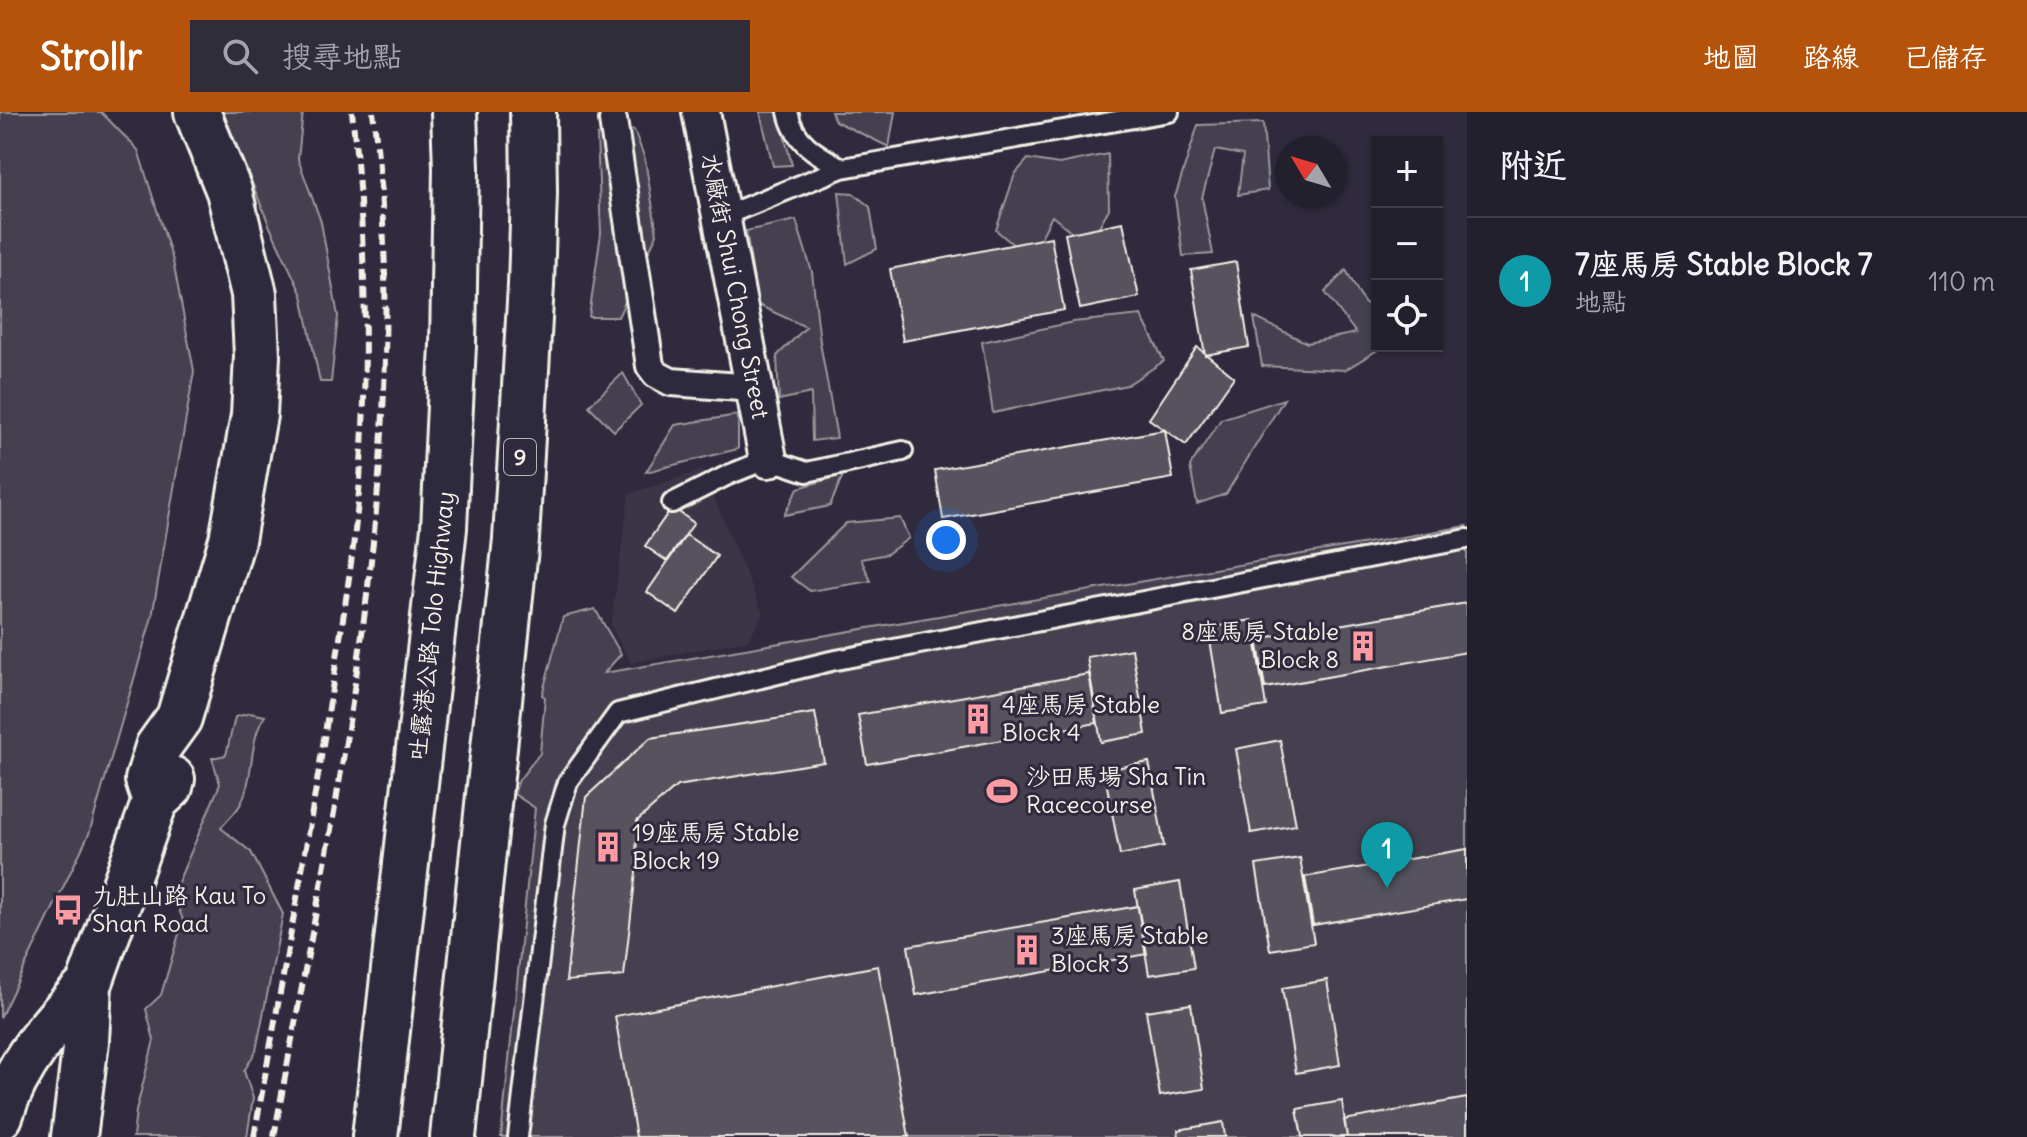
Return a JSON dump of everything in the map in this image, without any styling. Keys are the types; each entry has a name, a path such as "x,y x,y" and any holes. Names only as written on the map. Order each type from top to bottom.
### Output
{"main road":[{"path":"74,1137 86,1041 89,985 155,801 148,780 158,747 179,718 232,540 254,415 257,356 254,294 229,191 197,112"},
{"name":"吐露港公路 Tolo Highway","path":"375,1137 444,528 454,330 454,112"},
{"name":"9","path":"453,1137 516,539 532,269 533,112"},
{"path":"0,1116 6,1097 49,1026 89,985"}],"street":[{"name":"水廠街 Shui Chong Street","path":"701,112 768,459"},
{"path":"613,120 650,366 656,374 671,382 754,388"}],"lane":[{"path":"788,112 792,130 817,154 842,168"},
{"path":"721,217 842,168 1169,112"},
{"path":"672,503 768,459 807,472 903,451"},
{"path":"518,1137 555,824 568,782 618,713 831,661 1467,539"}],"shaded area":[{"path":"0,112 101,112 138,150 173,261 194,371 152,617 89,834 0,1018"},
{"path":"223,112 303,112 298,159 321,222 338,316 331,382 320,382 302,295 270,227"},
{"path":"760,112 778,112 792,165 773,166"},
{"path":"831,112 895,112 889,147 835,121"},
{"path":"1263,123 1268,190 1238,195 1243,155 1215,150 1202,198 1213,254 1183,256 1175,197 1198,125"},
{"path":"634,130 645,159 657,234 618,317 589,317 601,233 597,135"},
{"path":"1108,154 1109,209 1088,245 1052,216 1030,259 996,230 1015,174 1028,159 1059,164"},
{"path":"839,192 853,193 870,207 877,249 847,264"},
{"path":"796,220 812,272 820,342 837,438 812,441 811,393 779,400 777,356 806,327 758,305 746,231"},
{"path":"1346,270 1364,303 1371,307 1371,352 1374,352 1345,370 1262,366 1254,317 1307,343 1356,333 1325,292"},
{"path":"1141,315 1164,361 1127,385 993,413 982,342 1073,322"},
{"path":"623,373 641,405 614,431 589,406"},
{"path":"1284,399 1226,494 1197,504 1190,466 1221,419"},
{"path":"738,415 738,449 646,472 675,425"},
{"path":"702,470 763,614 748,640 631,663 611,626 629,494"},
{"path":"843,475 830,506 784,515 798,488"},
{"path":"900,518 909,538 887,554 861,559 871,581 810,591 791,577 846,523"},
{"name":"沙田馬場 Sha Tin Racecourse","path":"1467,526 1467,1137 501,1137 535,808 514,794 519,780 540,753 545,697 542,695 563,617 595,609 621,654 604,673"},
{"path":"250,713 265,716 256,736 241,803 221,828 251,852 283,914 256,1051 244,1071 253,1098 247,1137 133,1137 136,1111 154,1040 146,1009 161,995 183,920 173,894 220,784 212,758 226,755 235,717"}],"building":[{"path":"1123,222 1139,297 1080,309 1065,234"},
{"path":"1051,237 1064,310 903,341 890,269"},
{"path":"1236,262 1249,347 1205,355 1191,270"},
{"path":"1197,347 1234,377 1186,445 1149,419"},
{"path":"1165,430 1173,478 943,519 935,470"},
{"path":"672,507 694,523 667,561 645,546"},
{"path":"686,535 717,556 678,614 647,592"},
{"name":"8座馬房 Stable Block 8","path":"1467,603 1467,652 1265,688 1257,639"},
{"path":"1252,620 1266,706 1222,713 1208,628"},
{"path":"1132,649 1146,734 1101,742 1087,657"},
{"name":"4座馬房 Stable Block 4","path":"1089,674 1097,723 867,764 858,715"},
{"name":"19座馬房 Stable Block 19","path":"815,713 824,762 677,786 637,821 636,872 624,976 566,981 586,797 650,738"},
{"path":"1280,740 1296,825 1251,833 1236,749"},
{"path":"1149,762 1164,846 1120,855 1104,770"},
{"path":"1467,849 1467,899 1313,925 1305,877"},
{"path":"1300,858 1314,943 1270,950 1256,865"},
{"path":"1180,882 1194,968 1149,975 1135,890"},
{"name":"3座馬房 Stable Block 3","path":"1138,906 1147,954 916,995 908,946"},
{"path":"878,966 909,1137 636,1137 615,1016"},
{"path":"1327,980 1340,1065 1296,1073 1282,988"},
{"path":"1191,1004 1204,1089 1160,1096 1146,1011"},
{"path":"1467,1098 1467,1137 1347,1137 1344,1120"},
{"path":"1342,1101 1347,1137 1302,1137 1297,1109"},
{"path":"1223,1122 1225,1137 1179,1137 1178,1130"}],"railway":[{"path":"254,1137 319,772 359,492 364,397 364,302 352,112"},
{"path":"274,1137 344,755 363,627 377,499 385,370 384,241 373,112"}],"place":[{"name":"8座馬房 Stable Block 8","path":"1363,646"},
{"name":"4座馬房 Stable Block 4","path":"978,719"},
{"name":"沙田馬場 Sha Tin Racecourse","path":"1002,791"},
{"name":"19座馬房 Stable Block 19","path":"608,847"},
{"name":"7座馬房 Stable Block 7","path":"1387,888"},
{"name":"九肚山路 Kau To Shan Road","path":"68,910"},
{"name":"3座馬房 Stable Block 3","path":"1027,950"}]}
